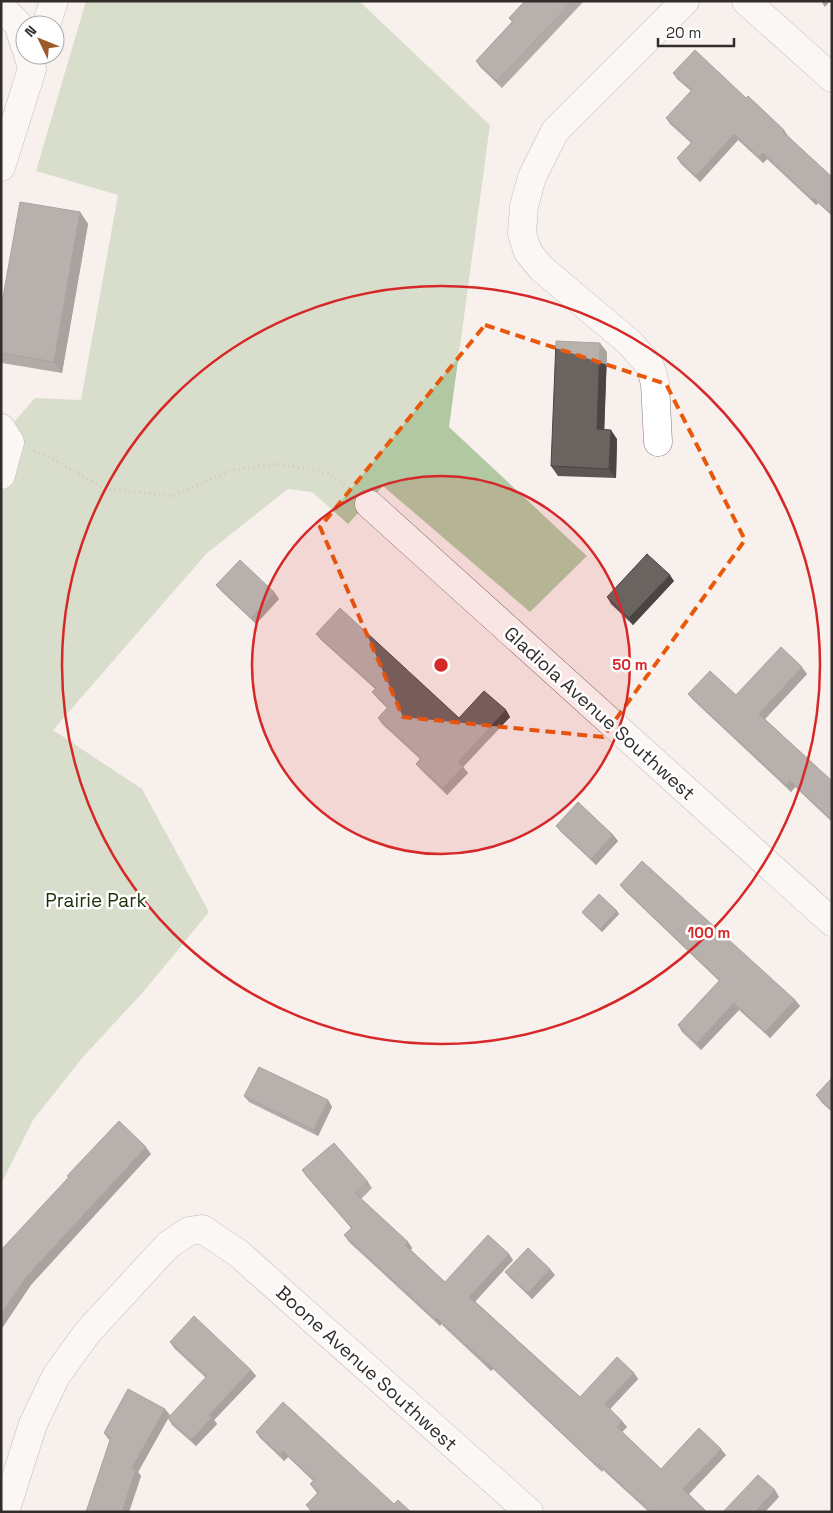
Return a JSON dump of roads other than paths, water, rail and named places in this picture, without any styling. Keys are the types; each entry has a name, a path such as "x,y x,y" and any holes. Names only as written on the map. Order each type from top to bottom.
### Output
{"street":[{"path":"49,15 54,1"},
{"path":"658,442 655,383 650,366 630,343 541,268 528,252 522,234 524,206 532,177 555,131 685,1"},
{"path":"746,1 832,78"},
{"path":"1,7 15,21"},
{"path":"1,167 28,65"},
{"path":"1,475 6,435"},
{"name":"Gladiola Avenue Southwest","path":"369,504 832,922"},
{"name":"Boone Avenue Southwest","path":"5,1512 33,1424 56,1376 86,1333 168,1245 189,1231 202,1230 238,1253 529,1512"}],"park label":[{"name":"Prairie Park","path":"96,900"}]}
